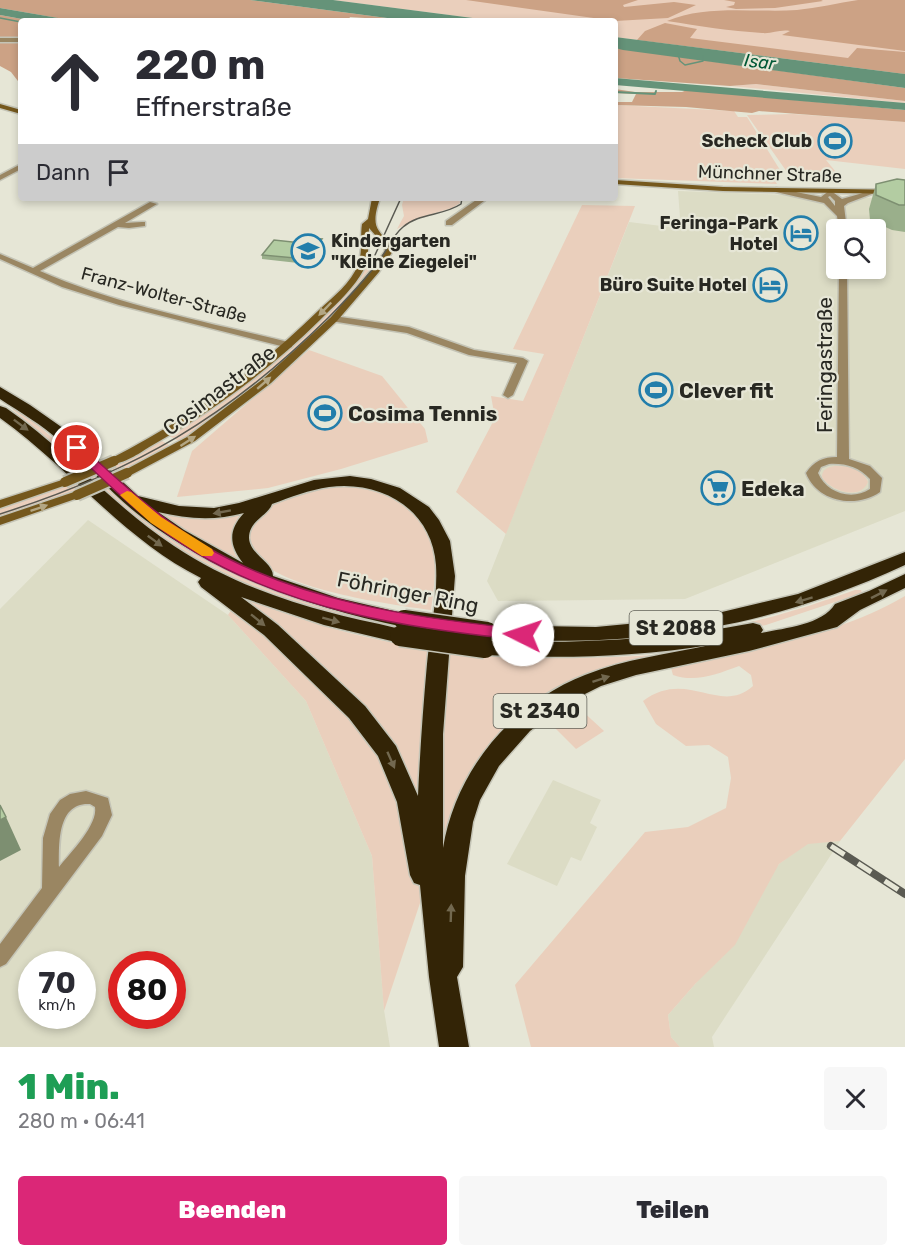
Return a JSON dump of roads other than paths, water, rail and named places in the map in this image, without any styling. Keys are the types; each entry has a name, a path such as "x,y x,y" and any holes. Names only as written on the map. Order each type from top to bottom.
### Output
{"highway":[{"name":"St 2088","path":"0,392 63,436 133,500"},
{"name":"Föhringer Ring","path":"0,411 24,426 160,546 247,593 278,605 362,628 402,628 562,651 647,647 710,639 852,606 905,580"},
{"name":"St 2340","path":"133,500 182,513 206,514 227,512 293,489 326,482 372,484 395,491 427,513 436,527 442,544 445,574 431,767 430,837 433,915"},
{"name":"St 2340","path":"278,495 245,520 239,540 248,560 279,586"},
{"name":"Föhringer Ring","path":"133,500 201,550 279,586 402,628"},
{"name":"Föhringer Ring","path":"486,640 642,632 704,625 760,614 809,599 905,558"},
{"name":"St 2340","path":"198,568 212,587 271,630 357,712 388,752 409,802 419,858 433,915 454,1047"},
{"name":"St 2340","path":"448,1014 453,867 461,821 478,779 502,745 534,715 580,686 628,670 804,630 830,622 852,606"}],"main road":[{"path":"0,106 18,111"},
{"name":"Münchner Straße","path":"618,182 830,192 905,192"},
{"name":"Cosimastraße","path":"0,504 66,482 160,438 212,406 289,345 355,277 365,258 366,224 372,220 375,201"},
{"path":"372,220 374,230 384,239"},
{"path":"364,242 373,238 384,239"},
{"name":"Cosimastraße","path":"0,521 77,495 127,473 182,445 211,425 267,381 334,319 386,259 389,246 384,239"}],"street":[{"path":"0,40 18,40"},
{"path":"0,166 18,168"},
{"path":"0,178 18,168"},
{"path":"779,190 827,201 839,210"},
{"path":"827,201 824,197 830,192 839,200 841,219"},
{"path":"839,210 845,201 873,192"},
{"path":"449,223 480,201"},
{"path":"33,271 153,204"},
{"path":"117,224 129,226 142,224 139,220 129,218"},
{"path":"351,244 364,242"},
{"name":"Franz-Wolter-Straße","path":"0,256 65,285 122,303 289,345"},
{"name":"Feringastraße","path":"843,279 843,461"},
{"path":"334,319 409,330 442,340 472,353 523,361 508,395"},
{"name":"Feringastraße","path":"827,461 843,461 857,464 873,474 878,482 873,493 858,498 842,497 817,484 812,473 817,465 827,461"},
{"path":"0,958 96,831 104,815 102,803 94,798 85,796 71,801 58,812 53,826 51,889"}],"water":[{"path":"250,0 333,0 473,18 387,18"},
{"path":"0,8 57,18 18,18 0,15"},
{"name":"Isar","path":"618,37 905,74 905,88 618,49"},
{"path":"618,78 905,103 905,110 618,85"}],"waterway":[{"path":"0,18 18,21"},
{"path":"678,54 680,61 685,65 703,61 703,56"},
{"path":"618,92 655,94 656,91"}],"tram line":[{"path":"375,255 400,201"},
{"path":"0,514 94,479 177,437 215,413 253,385 328,318 367,276 403,227 416,219 454,208 461,204 462,201"}],"railway":[{"path":"831,846 905,894"}],"place":[{"name":"Scheck Club","path":"835,141"},
{"name":"Feringa-Park Hotel","path":"801,233"},
{"name":"Kindergarten \"Kleine Ziegelei\"","path":"308,251"},
{"name":"Büro Suite Hotel","path":"770,285"},
{"name":"Clever fit","path":"656,390"},
{"name":"Cosima Tennis","path":"325,413"},
{"name":"Edeka","path":"718,488"}]}
